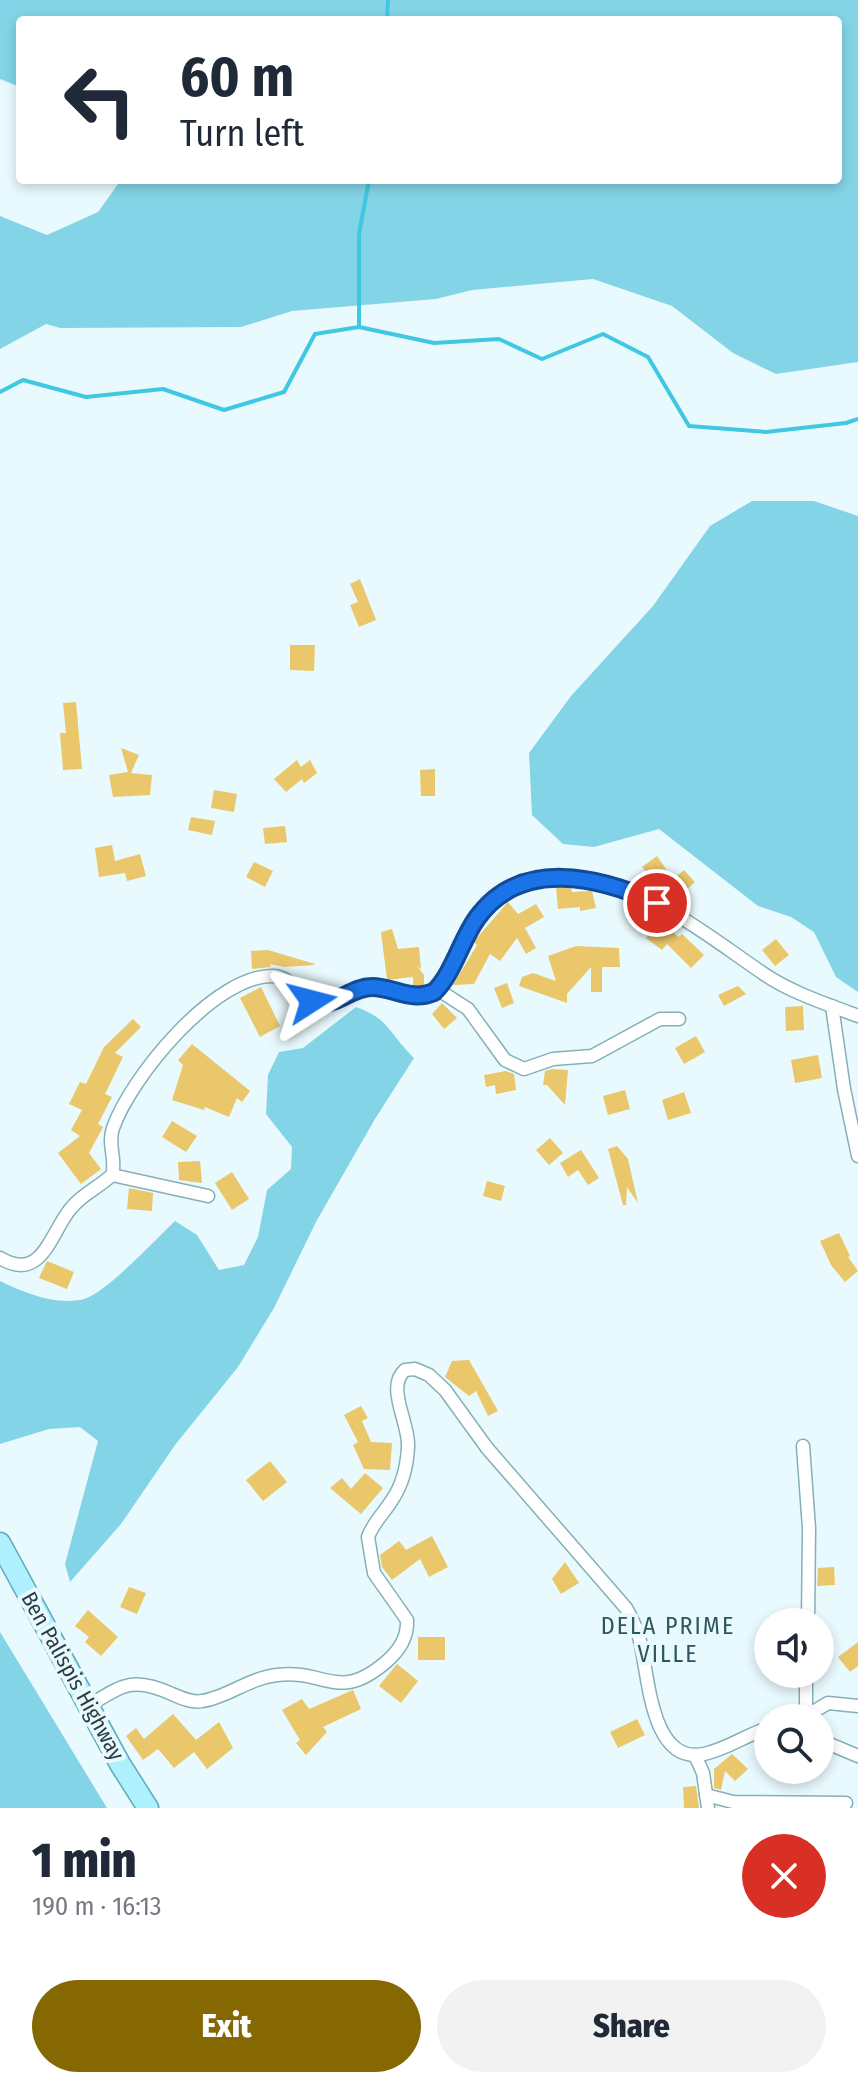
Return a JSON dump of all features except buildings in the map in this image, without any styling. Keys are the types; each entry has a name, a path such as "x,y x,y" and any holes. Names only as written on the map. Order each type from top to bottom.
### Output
{"main road":[{"name":"Ben Palispis Highway","path":"0,1543 88,1706 148,1808"}],"street":[{"path":"112,1175 110,1139 113,1128 147,1070 208,1005 241,982 279,976 312,1001 321,1004 367,987 414,997 437,989 470,930 489,904 522,883 559,877 616,886 657,903 773,979 858,1016"},
{"path":"437,989 468,1009 505,1060 524,1069 553,1059 592,1056 660,1019 679,1019"},
{"path":"832,1006 858,1156"},
{"path":"112,1175 208,1196"},
{"path":"0,1258 25,1264 40,1257 69,1210 112,1175"},
{"path":"88,1706 120,1687 139,1683 192,1701 202,1701 248,1682 280,1674 352,1683 371,1675 393,1656 405,1640 407,1620 374,1573 368,1537 401,1486 407,1468 409,1432 396,1381 405,1370 415,1369 429,1375 445,1390 487,1448 549,1517 581,1560 614,1591 638,1634 655,1715 679,1753 695,1755 718,1750 754,1734"},
{"path":"803,1446 809,1528 808,1608"},
{"path":"830,1704 858,1706"},
{"path":"834,1746 858,1756"},
{"path":"695,1755 707,1802 846,1803"}],"shaded area":[{"path":"0,0 858,0 858,362 776,374 733,353 672,306 593,279 472,290 436,299 292,311 241,327 60,328 46,324 0,349 0,216 47,235 98,212 118,184 842,184 842,16 16,16 16,85 0,79"},
{"path":"752,501 814,501 858,516 858,992 836,977 814,932 791,917 758,906 659,829 594,847 563,844 532,815 529,753 571,696 653,606 710,526"},
{"path":"356,1007 383,1022 414,1058 317,1220 274,1308 238,1367 175,1445 121,1524 70,1582 65,1564 98,1441 80,1427 49,1429 0,1444 0,1281 52,1300 84,1299 105,1287 175,1221 197,1235 219,1270 244,1265 258,1237 267,1190 291,1169 292,1147 266,1114 268,1075 279,1052 303,1048"},
{"path":"0,1632 107,1808 0,1808"}],"waterway":[{"path":"387,16 388,0"},
{"path":"359,327 359,234 368,184"},
{"path":"0,392 23,380 86,397 163,389 224,410 284,392 315,334 359,327 434,343 499,339 542,359 603,334 648,357 689,426 766,432 858,419"}],"district":[{"name":"DELA PRIME VILLE","path":"668,1640"}],"route":[{"path":"312,1001 331,1003 367,987 414,997 434,992 478,917 489,904 522,883 559,877 585,880 616,886 657,903"}]}
